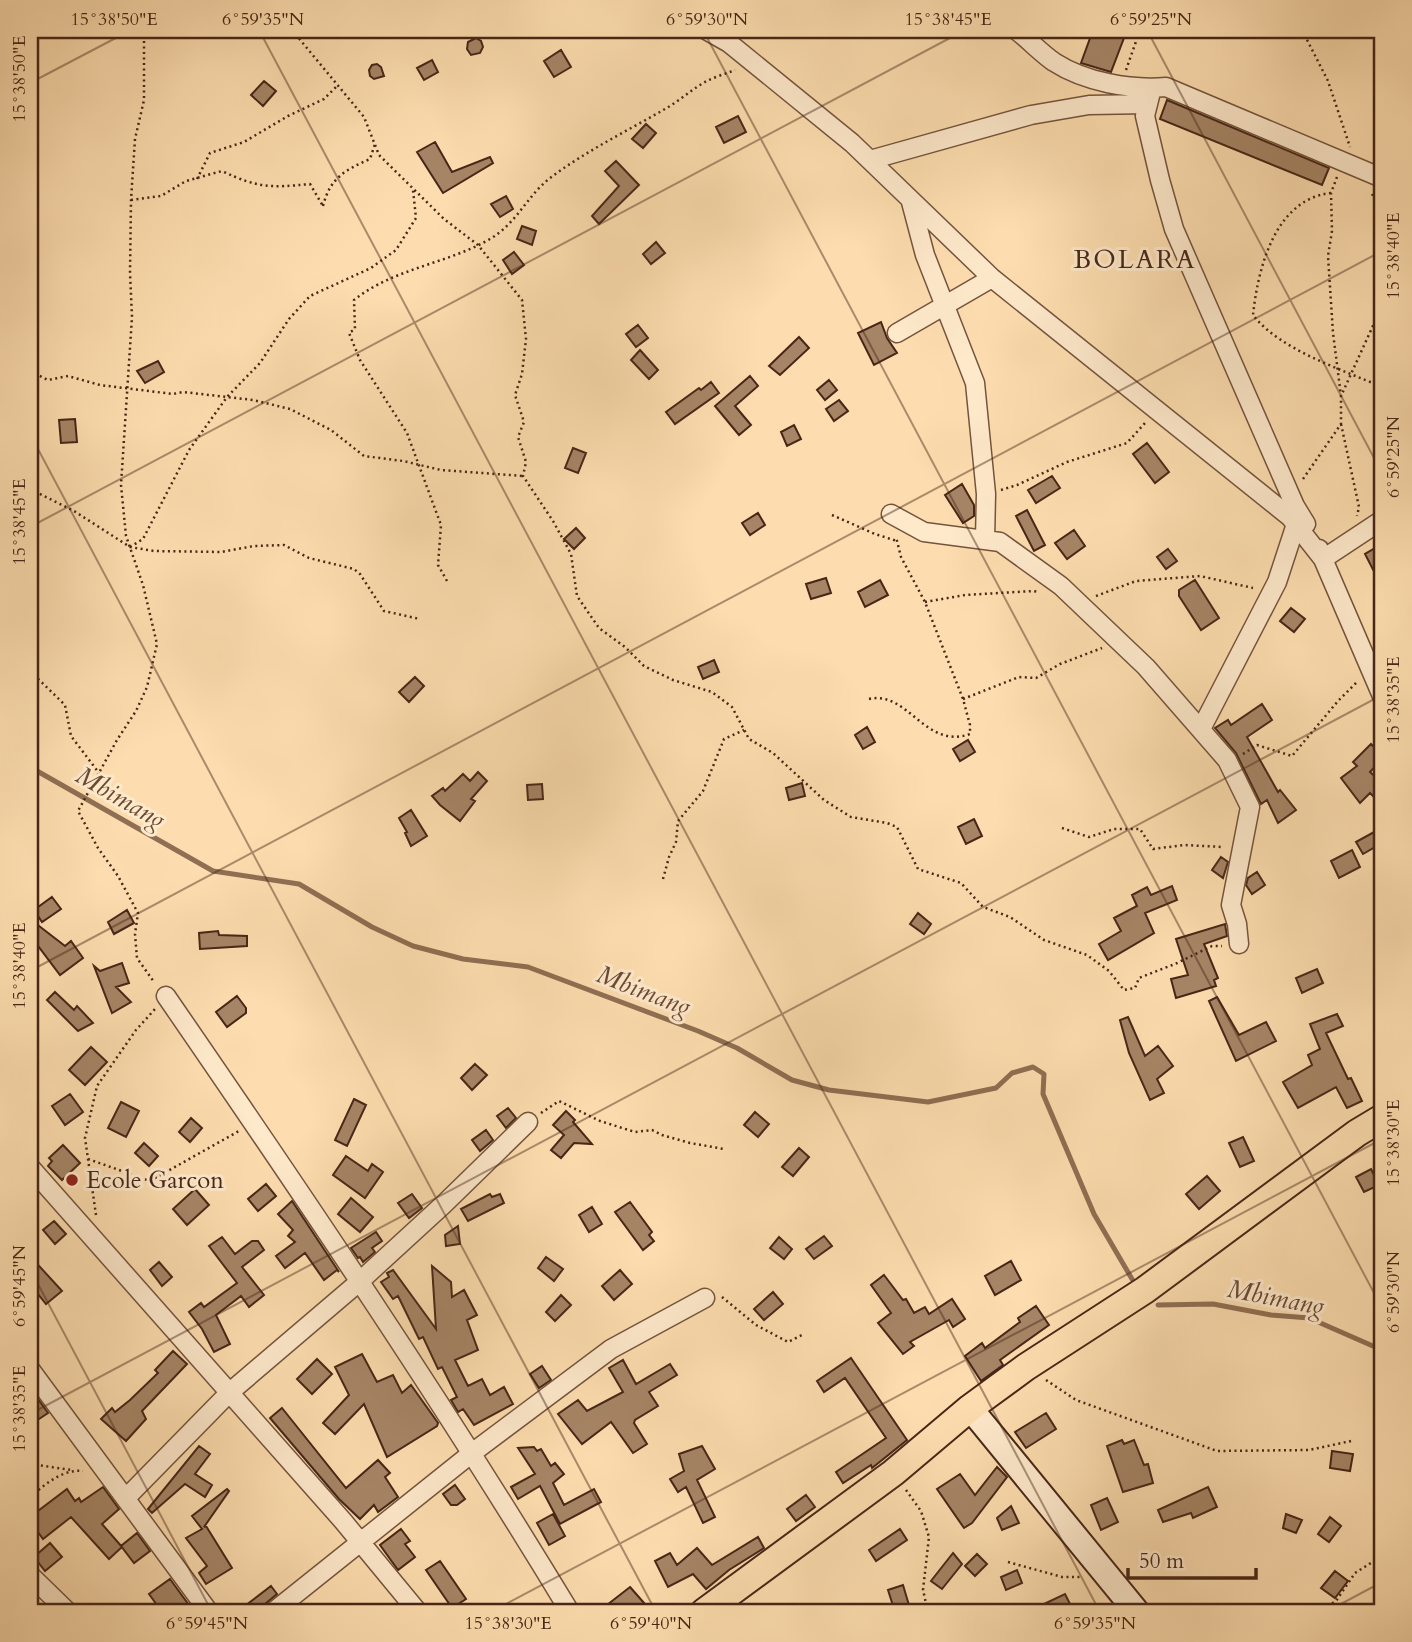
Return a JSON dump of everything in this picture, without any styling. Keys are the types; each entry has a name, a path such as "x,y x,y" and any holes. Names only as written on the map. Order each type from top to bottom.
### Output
{"main road":[{"path":"704,1612 893,1473 970,1408 1026,1367 1145,1290 1357,1133 1382,1118"}],"street":[{"path":"706,30 729,43 870,160 992,278 1290,517 1323,559"},
{"path":"1016,30 1055,62 1097,80 1121,84 1150,96"},
{"path":"870,160 1031,116 1150,96 1166,87 1382,178"},
{"path":"1150,96 1145,116 1174,229 1296,506 1316,541 1382,696"},
{"path":"910,200 925,255 975,383 986,494 985,540"},
{"path":"897,333 992,278"},
{"path":"891,514 924,531 1000,542 1061,586 1122,642 1201,729 1228,764 1251,807 1231,905 1239,944"},
{"path":"1323,559 1382,520"},
{"path":"1201,729 1273,589 1296,524"},
{"path":"166,996 260,1132 472,1453 570,1612"},
{"path":"126,1499 230,1392 444,1205 528,1122"},
{"path":"30,1167 230,1392 418,1612"},
{"path":"273,1612 472,1453 611,1349 705,1298"},
{"path":"30,1369 209,1612"},
{"path":"970,1408 1137,1612"},
{"path":"30,1575 68,1612"}],"path":[{"path":"103,1249 85,1138 97,1086 136,1030 166,996 136,958 138,913 78,811 136,711 147,687 157,644 144,585 126,536 121,485 132,317 131,200 135,139 144,100 144,30"},
{"path":"292,30 364,117 379,155 444,219 478,245 522,300 526,339 522,374 516,395 524,422 518,437 526,462 523,476 553,521 570,554 577,596 599,628 625,647 644,666 673,680 712,692 732,707 749,739 772,753 824,800 851,817 887,822 897,827 918,869 961,883 983,907 1010,917 1044,940 1087,955 1109,971 1124,990 1135,988 1139,978 1212,946 1231,947 1239,944"},
{"path":"1121,84 1140,30"},
{"path":"1302,30 1328,81 1350,166 1331,193 1332,231 1328,256 1333,333 1341,396 1341,424 1359,507 1352,540"},
{"path":"447,581 438,565 441,525 407,433 360,360 349,333 355,329 354,300 411,268 447,259 507,228 548,180 625,130 666,109 705,82 754,63"},
{"path":"197,178 211,153 244,142 324,99 337,87"},
{"path":"131,200 161,196 186,181 222,171 257,185 276,187 310,184 323,206 326,192 344,171 370,159 375,144"},
{"path":"130,547 143,539 189,450 227,397 260,363 289,319 310,296 371,268 396,250 416,218 413,188"},
{"path":"1331,193 1320,194 1289,214 1272,240 1256,284 1253,315 1264,330 1338,369 1382,387"},
{"path":"1341,396 1382,307"},
{"path":"30,371 48,380 68,376 100,385 227,397 290,409 331,430 364,456 465,473 523,476"},
{"path":"986,494 1017,485 1067,462 1127,443 1157,411"},
{"path":"1296,506 1304,475 1341,424"},
{"path":"30,489 74,512 130,547 154,551 221,552 254,546 284,545 309,558 354,569 384,611 419,619"},
{"path":"869,699 880,697 900,707 940,736 959,738 970,734 963,699 925,601 901,557 891,514"},
{"path":"832,515 897,541"},
{"path":"1079,603 1136,581 1200,576 1255,589 1273,589"},
{"path":"925,601 1006,592 1033,591 1045,594"},
{"path":"963,699 1019,677 1036,678 1090,651 1122,642"},
{"path":"1228,764 1257,745 1292,756 1338,701 1371,669"},
{"path":"30,671 65,705 71,736 99,773"},
{"path":"663,879 676,842 677,821 703,791 724,739 745,730"},
{"path":"1062,828 1089,837 1114,829 1140,829 1153,849 1184,845 1238,847 1242,852"},
{"path":"1378,959 1382,957"},
{"path":"528,1122 559,1101 600,1121 635,1132 652,1130 690,1143 724,1149"},
{"path":"88,1159 150,1181 237,1131 260,1132"},
{"path":"705,1298 720,1295 756,1325 788,1342 804,1334"},
{"path":"1026,1367 1076,1400 1217,1451 1309,1450 1351,1441"},
{"path":"30,1464 107,1473"},
{"path":"30,1497 51,1480 72,1470"},
{"path":"893,1473 921,1511 929,1537 923,1590 928,1612"},
{"path":"1318,1612 1336,1601 1355,1573 1382,1556"},
{"path":"1008,1562 1062,1577 1089,1577 1115,1585"}],"building":[{"path":"1093,30 1127,30 1111,72 1081,63"},
{"path":"476,38 481,41 483,47 480,53 471,55 467,49 468,42"},
{"path":"561,50 571,67 554,77 544,61"},
{"path":"432,60 438,72 424,80 417,68"},
{"path":"377,64 384,76 374,79 369,70 372,65"},
{"path":"264,81 276,91 263,106 251,95"},
{"path":"1167,100 1329,168 1322,185 1160,119"},
{"path":"738,116 746,132 724,143 716,127"},
{"path":"646,124 656,133 643,148 632,139"},
{"path":"435,142 452,172 490,157 493,163 443,193 417,152"},
{"path":"616,161 639,185 599,224 592,216 619,186 605,171"},
{"path":"506,196 513,209 500,217 491,204"},
{"path":"522,226 536,231 532,245 517,239"},
{"path":"656,242 665,253 651,264 643,254"},
{"path":"514,252 524,265 512,274 503,260"},
{"path":"881,322 897,353 874,365 858,333"},
{"path":"638,325 648,338 636,347 626,334"},
{"path":"799,337 809,348 780,375 769,366"},
{"path":"640,350 658,370 649,379 631,360"},
{"path":"158,361 164,372 145,383 137,371"},
{"path":"750,376 758,386 735,406 751,425 739,435 715,406"},
{"path":"829,380 837,390 825,400 817,390"},
{"path":"711,382 719,393 675,424 666,412"},
{"path":"839,400 848,411 834,421 826,409"},
{"path":"75,419 77,442 61,443 59,420"},
{"path":"794,425 801,439 787,446 781,432"},
{"path":"1147,443 1169,472 1155,483 1133,454"},
{"path":"573,448 586,453 578,473 565,468"},
{"path":"1052,476 1060,488 1036,503 1028,490"},
{"path":"962,484 974,505 974,516 963,523 945,495"},
{"path":"1027,510 1045,545 1034,551 1016,516"},
{"path":"758,513 765,525 750,535 742,523"},
{"path":"576,528 585,538 574,549 564,539"},
{"path":"1074,530 1085,546 1067,559 1055,543"},
{"path":"1382,544 1382,587 1365,554"},
{"path":"1168,549 1177,561 1166,569 1157,557"},
{"path":"826,578 831,593 811,599 806,584"},
{"path":"880,580 888,595 865,607 858,592"},
{"path":"1195,580 1219,618 1201,630 1179,596 1179,590"},
{"path":"1291,608 1305,619 1294,632 1280,621"},
{"path":"714,660 719,672 703,679 698,667"},
{"path":"415,677 424,686 409,702 399,692"},
{"path":"1262,704 1272,720 1247,737 1278,792 1280,790 1296,810 1278,823 1267,800 1261,804 1236,753 1215,728 1228,720 1231,725"},
{"path":"867,727 875,742 863,749 855,735"},
{"path":"968,740 975,752 960,761 953,749"},
{"path":"1371,744 1378,751 1382,748 1382,759 1370,772 1382,783 1382,805 1370,793 1360,803 1341,778 1357,766 1353,762"},
{"path":"478,772 487,781 471,799 475,801 460,821 432,796 443,788 445,791 463,774 470,781"},
{"path":"802,783 805,796 789,800 786,788"},
{"path":"542,784 543,799 528,800 527,785"},
{"path":"411,810 427,836 411,846 399,818"},
{"path":"974,819 982,836 966,844 958,827"},
{"path":"1376,831 1382,843 1363,854 1356,842"},
{"path":"1352,850 1360,867 1339,878 1331,861"},
{"path":"1221,857 1228,862 1223,878 1212,870"},
{"path":"1257,872 1265,885 1252,894 1246,885 1248,878"},
{"path":"1172,886 1177,900 1145,913 1154,933 1108,960 1099,944 1121,931 1114,918 1137,906 1132,895 1147,887 1151,895"},
{"path":"52,897 61,909 42,922 34,910"},
{"path":"127,910 134,923 114,934 108,922"},
{"path":"918,913 931,924 924,934 910,924"},
{"path":"30,919 65,946 71,941 83,958 60,975 38,946 30,956"},
{"path":"1225,924 1227,936 1204,944 1218,978 1214,980 1216,986 1176,998 1171,979 1188,975 1176,939"},
{"path":"218,931 219,935 247,936 247,946 200,949 199,933"},
{"path":"122,963 129,983 116,987 131,1002 112,1013 94,966 100,971"},
{"path":"1317,969 1323,983 1302,993 1296,978"},
{"path":"55,992 74,1010 77,1006 93,1023 78,1031 47,1000"},
{"path":"237,996 246,1008 246,1013 227,1027 216,1012"},
{"path":"1217,997 1239,1035 1266,1022 1276,1041 1236,1061 1209,1001"},
{"path":"1337,1014 1343,1026 1326,1033 1362,1101 1347,1108 1336,1087 1298,1108 1283,1082 1312,1065 1308,1055 1320,1049 1310,1024"},
{"path":"1128,1017 1145,1056 1158,1046 1173,1066 1157,1079 1164,1093 1150,1100 1129,1053 1120,1020"},
{"path":"91,1047 107,1062 85,1085 69,1070"},
{"path":"475,1064 487,1075 472,1090 461,1078"},
{"path":"70,1094 83,1112 65,1125 52,1106"},
{"path":"354,1099 366,1105 347,1146 335,1140"},
{"path":"121,1102 139,1111 126,1137 108,1128"},
{"path":"508,1108 516,1118 506,1128 497,1116"},
{"path":"566,1111 592,1144 574,1143 561,1158 551,1150 564,1135 553,1125"},
{"path":"755,1112 769,1124 758,1137 744,1125"},
{"path":"191,1118 202,1128 190,1142 179,1132"},
{"path":"486,1130 493,1140 480,1151 472,1140"},
{"path":"1243,1137 1254,1161 1240,1167 1229,1143"},
{"path":"144,1143 158,1156 149,1166 135,1153"},
{"path":"63,1145 80,1163 62,1180 48,1166 52,1161 49,1158"},
{"path":"799,1148 809,1157 793,1176 782,1167"},
{"path":"346,1156 368,1171 372,1164 383,1172 365,1198 333,1175"},
{"path":"1371,1169 1379,1185 1364,1192 1356,1177"},
{"path":"1207,1176 1220,1191 1199,1209 1186,1194"},
{"path":"266,1184 276,1196 258,1211 248,1199"},
{"path":"195,1189 209,1205 187,1225 173,1209"},
{"path":"412,1194 422,1208 409,1218 398,1203"},
{"path":"490,1194 492,1197 500,1194 504,1203 468,1221 461,1209"},
{"path":"351,1198 373,1217 360,1232 338,1214"},
{"path":"292,1201 339,1272 337,1270 324,1280 305,1253 285,1268 276,1256 295,1242 288,1236 293,1230 278,1214"},
{"path":"630,1202 652,1232 649,1235 654,1241 643,1250 615,1212"},
{"path":"592,1207 602,1224 589,1232 579,1215"},
{"path":"54,1221 66,1234 55,1244 43,1230"},
{"path":"458,1226 460,1244 446,1246 445,1235"},
{"path":"376,1232 382,1241 372,1248 375,1252 363,1262 351,1248"},
{"path":"824,1236 832,1246 814,1259 806,1249"},
{"path":"222,1237 235,1254 252,1241 258,1241 264,1250 242,1267 264,1295 249,1307 241,1296 216,1315 230,1344 214,1352 189,1312 201,1303 204,1307 237,1283 209,1246"},
{"path":"779,1237 792,1249 784,1259 770,1248"},
{"path":"30,1256 62,1291 46,1304 30,1284"},
{"path":"546,1257 563,1269 554,1281 538,1268"},
{"path":"1011,1261 1021,1280 995,1295 985,1276"},
{"path":"159,1262 172,1277 162,1286 150,1270"},
{"path":"432,1266 451,1282 452,1297 464,1290 477,1315 467,1320 478,1350 455,1360 468,1386 482,1379 490,1395 504,1387 513,1404 474,1425 463,1409 458,1412 451,1400 457,1397 442,1367 438,1369 423,1337 419,1339 398,1296 393,1299 381,1282 389,1277 387,1273 393,1270 436,1329"},
{"path":"620,1270 632,1284 614,1300 602,1286"},
{"path":"884,1275 903,1300 906,1299 914,1313 925,1307 929,1314 952,1299 965,1319 953,1327 949,1320 910,1342 914,1346 903,1354 878,1323 891,1313 871,1285"},
{"path":"773,1292 783,1304 764,1320 754,1309"},
{"path":"561,1295 571,1305 555,1321 546,1312"},
{"path":"1036,1306 1049,1325 1000,1360 1003,1365 981,1381 965,1356 982,1343 985,1348 1020,1322 1018,1318"},
{"path":"173,1351 187,1364 142,1411 146,1419 126,1441 101,1419 112,1408 115,1412 130,1400 158,1373 155,1370"},
{"path":"362,1354 377,1382 393,1375 402,1393 411,1385 438,1423 387,1457 364,1404 335,1434 323,1423 349,1395 335,1367"},
{"path":"851,1358 907,1440 872,1468 871,1465 843,1483 836,1472 886,1438 845,1378 824,1392 817,1381"},
{"path":"317,1359 332,1374 312,1394 297,1379"},
{"path":"623,1360 636,1384 670,1364 677,1375 649,1392 658,1406 635,1420 634,1423 647,1444 633,1453 611,1422 582,1444 558,1414 578,1400 587,1411 623,1392 609,1368"},
{"path":"542,1366 551,1380 539,1388 530,1374"},
{"path":"30,1388 48,1413 30,1425"},
{"path":"282,1408 346,1488 378,1460 390,1473 385,1477 398,1497 378,1512 374,1505 360,1519 339,1499 270,1418"},
{"path":"1046,1413 1056,1429 1026,1448 1015,1432"},
{"path":"1122,1440 1124,1444 1134,1440 1144,1465 1148,1464 1153,1483 1123,1492 1107,1446"},
{"path":"199,1446 210,1454 195,1474 212,1485 205,1497 185,1484 152,1513 148,1509"},
{"path":"702,1446 715,1469 697,1480 715,1517 703,1523 686,1487 678,1492 670,1479 684,1471 679,1454"},
{"path":"534,1447 537,1451 541,1449 551,1466 555,1463 564,1474 553,1483 564,1505 594,1489 601,1502 560,1524 540,1486 518,1499 511,1487 535,1474 518,1448"},
{"path":"1332,1451 1353,1454 1350,1471 1330,1468"},
{"path":"997,1467 1007,1477 972,1523 964,1528 937,1489 960,1474 975,1495"},
{"path":"455,1485 465,1499 457,1505 451,1505 443,1494"},
{"path":"103,1487 119,1509 102,1524 122,1547 109,1559 71,1517 43,1539 30,1521 30,1517 67,1489 75,1501 79,1498 81,1502"},
{"path":"1208,1487 1217,1507 1193,1518 1191,1513 1163,1522 1158,1510"},
{"path":"227,1489 229,1491 204,1527 206,1526 232,1568 206,1584 199,1573 207,1566 186,1538 202,1529 192,1516"},
{"path":"806,1495 815,1507 796,1521 787,1509"},
{"path":"1107,1498 1118,1522 1101,1530 1091,1505"},
{"path":"1011,1506 1019,1523 1002,1530 997,1518"},
{"path":"553,1514 565,1536 549,1545 537,1523"},
{"path":"1286,1514 1302,1520 1296,1533 1283,1528"},
{"path":"1330,1517 1341,1526 1329,1542 1318,1534"},
{"path":"401,1529 410,1541 405,1544 415,1557 398,1570 380,1545"},
{"path":"900,1529 907,1540 876,1561 869,1550"},
{"path":"137,1533 150,1551 134,1563 121,1546"},
{"path":"758,1537 764,1548 729,1570 706,1589 693,1574 668,1587 655,1561 670,1553 677,1565 697,1548 712,1565"},
{"path":"50,1543 62,1557 45,1571 34,1557"},
{"path":"953,1553 962,1564 942,1589 931,1581"},
{"path":"977,1554 987,1564 975,1576 965,1566"},
{"path":"440,1561 466,1599 452,1608 426,1570"},
{"path":"1017,1570 1022,1583 1006,1590 1001,1577"},
{"path":"1335,1571 1348,1581 1335,1598 1321,1588"},
{"path":"170,1579 194,1612 162,1612 149,1594"},
{"path":"903,1585 911,1612 895,1612 888,1590"},
{"path":"271,1586 277,1594 265,1604 262,1612 237,1612"},
{"path":"630,1587 652,1612 598,1612"},
{"path":"1065,1594 1072,1608 1063,1612 1027,1612"}],"waterway":[{"name":"Mbimang","path":"30,767 213,871 299,884 372,927 413,946 463,959 528,967 698,1031 737,1048 792,1080 829,1090 928,1102 996,1088 1012,1073 1033,1067 1044,1074 1043,1094 1094,1214 1132,1279"},
{"name":"Mbimang","path":"1158,1305 1213,1304 1271,1315 1309,1318 1382,1350"}],"place":[{"name":"Ecole Garcon","path":"72,1180"}],"district":[{"name":"BOLARA","path":"1135,259"}]}
